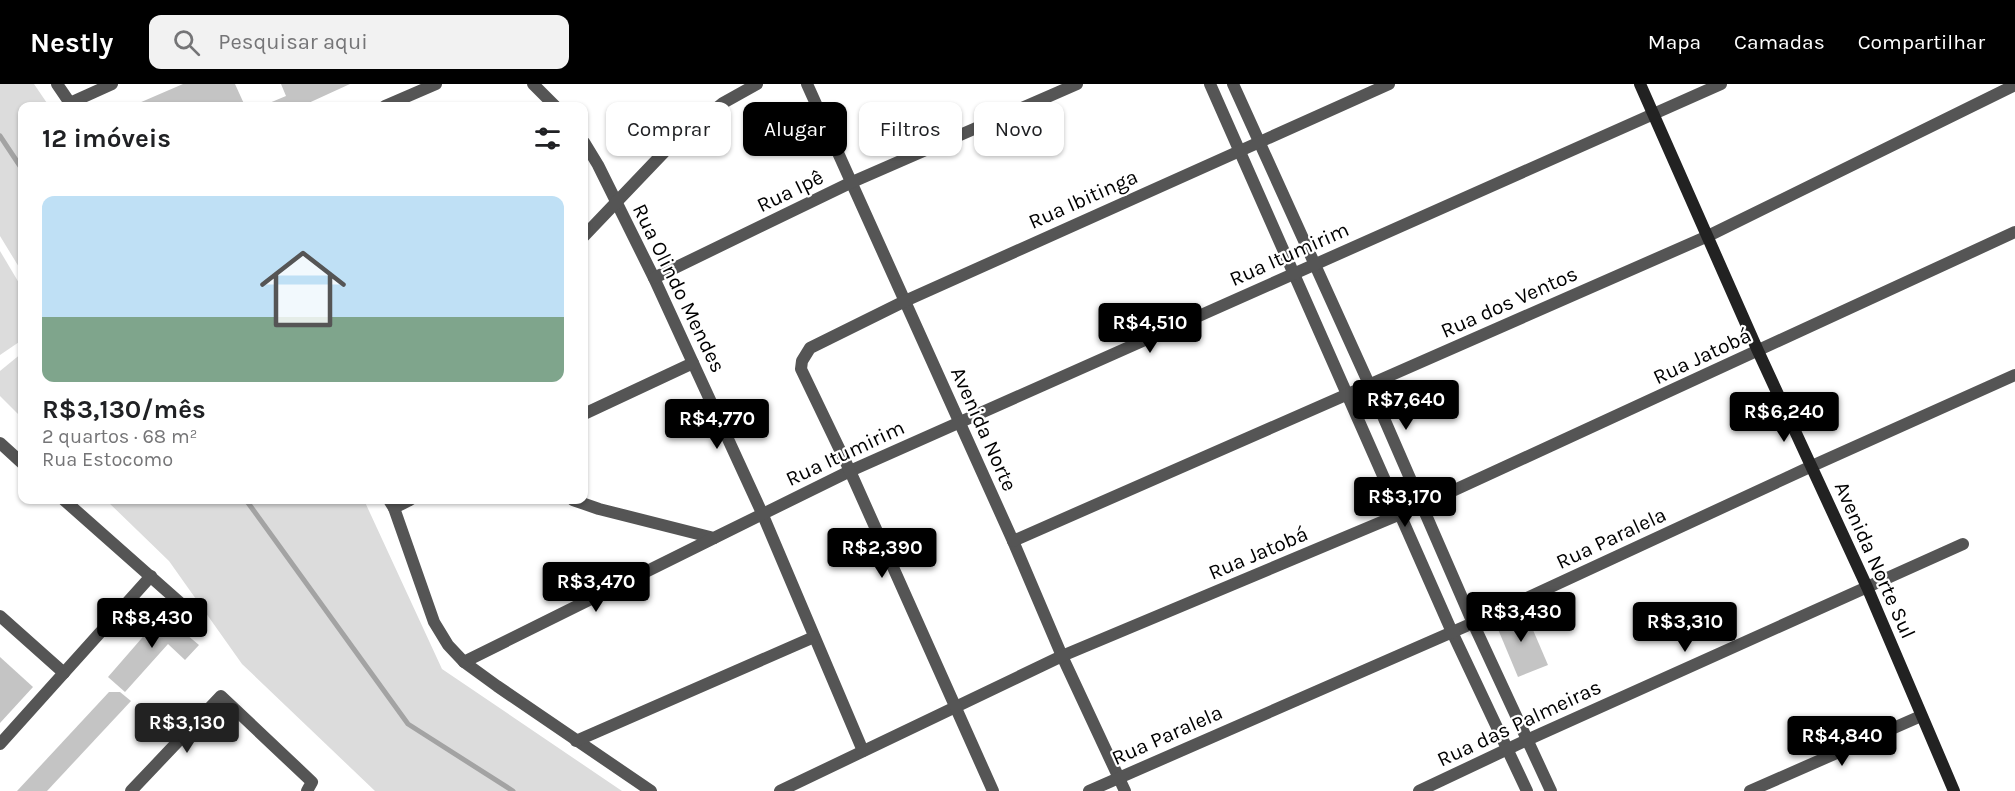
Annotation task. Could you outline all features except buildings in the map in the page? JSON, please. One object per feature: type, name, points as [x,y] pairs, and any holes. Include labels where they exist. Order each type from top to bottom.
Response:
[{"type":"street","points":[[57,84],[69,102]]},
{"type":"street","points":[[77,102],[112,84]]},
{"type":"street","points":[[395,102],[436,84]]},
{"type":"street","points":[[533,84],[551,102]]},
{"type":"street","points":[[588,232],[669,147],[723,103],[757,84]]},
{"type":"street","name":"Avenida Norte","points":[[807,84],[1062,656],[1125,791]]},
{"type":"street","name":"Rua Ipê","points":[[654,278],[850,183],[1077,84]]},
{"type":"street","points":[[1210,84],[1452,632],[1527,791]]},
{"type":"street","points":[[1233,84],[1316,264],[1473,623],[1551,791]]},
{"type":"street","name":"Rua Ibitinga","points":[[850,471],[801,369],[802,361],[810,348],[904,300],[1389,84]]},
{"type":"street","name":"Avenida Norte Sul","points":[[1640,84],[1758,351],[1867,586],[1954,791]]},
{"type":"street","name":"Rua Itumirim","points":[[464,662],[850,471],[1721,84]]},
{"type":"street","name":"Rua dos Ventos","points":[[1013,542],[1708,236],[2015,86]]},
{"type":"street","name":"Rua Olindo Mendes","points":[[588,149],[654,278],[762,513],[863,751]]},
{"type":"street","name":"Rua Jatobá","points":[[780,791],[1062,656],[1422,505],[2015,232]]},
{"type":"street","points":[[588,412],[693,363]]},
{"type":"street","name":"Rua Paralela","points":[[1089,791],[1473,623],[2015,375]]},
{"type":"street","points":[[0,443],[18,459]]},
{"type":"street","points":[[850,471],[993,791]]},
{"type":"street","points":[[69,504],[195,616]]},
{"type":"street","points":[[392,504],[434,622],[448,645],[464,662],[651,791]]},
{"type":"street","points":[[585,504],[714,538]]},
{"type":"street","name":"Rua das Palmeiras","points":[[1419,791],[1963,544]]},
{"type":"street","points":[[0,744],[151,576]]},
{"type":"street","points":[[0,616],[64,673]]},
{"type":"street","points":[[576,741],[814,637]]},
{"type":"street","points":[[131,791],[221,696],[310,786]]},
{"type":"street","points":[[1750,791],[1921,716]]},
{"type":"shaded area","points":[[0,84],[34,84],[46,102],[18,102],[18,265],[0,236]]},
{"type":"shaded area","points":[[0,251],[18,281],[18,343],[0,355]]},
{"type":"shaded area","points":[[18,356],[18,414],[0,396],[0,371]]},
{"type":"shaded area","points":[[110,504],[366,504],[442,669],[622,791],[375,791],[242,664],[169,561]]},
{"type":"waterway","points":[[0,136],[18,163]]},
{"type":"waterway","points":[[249,504],[408,724],[513,791]]}]
